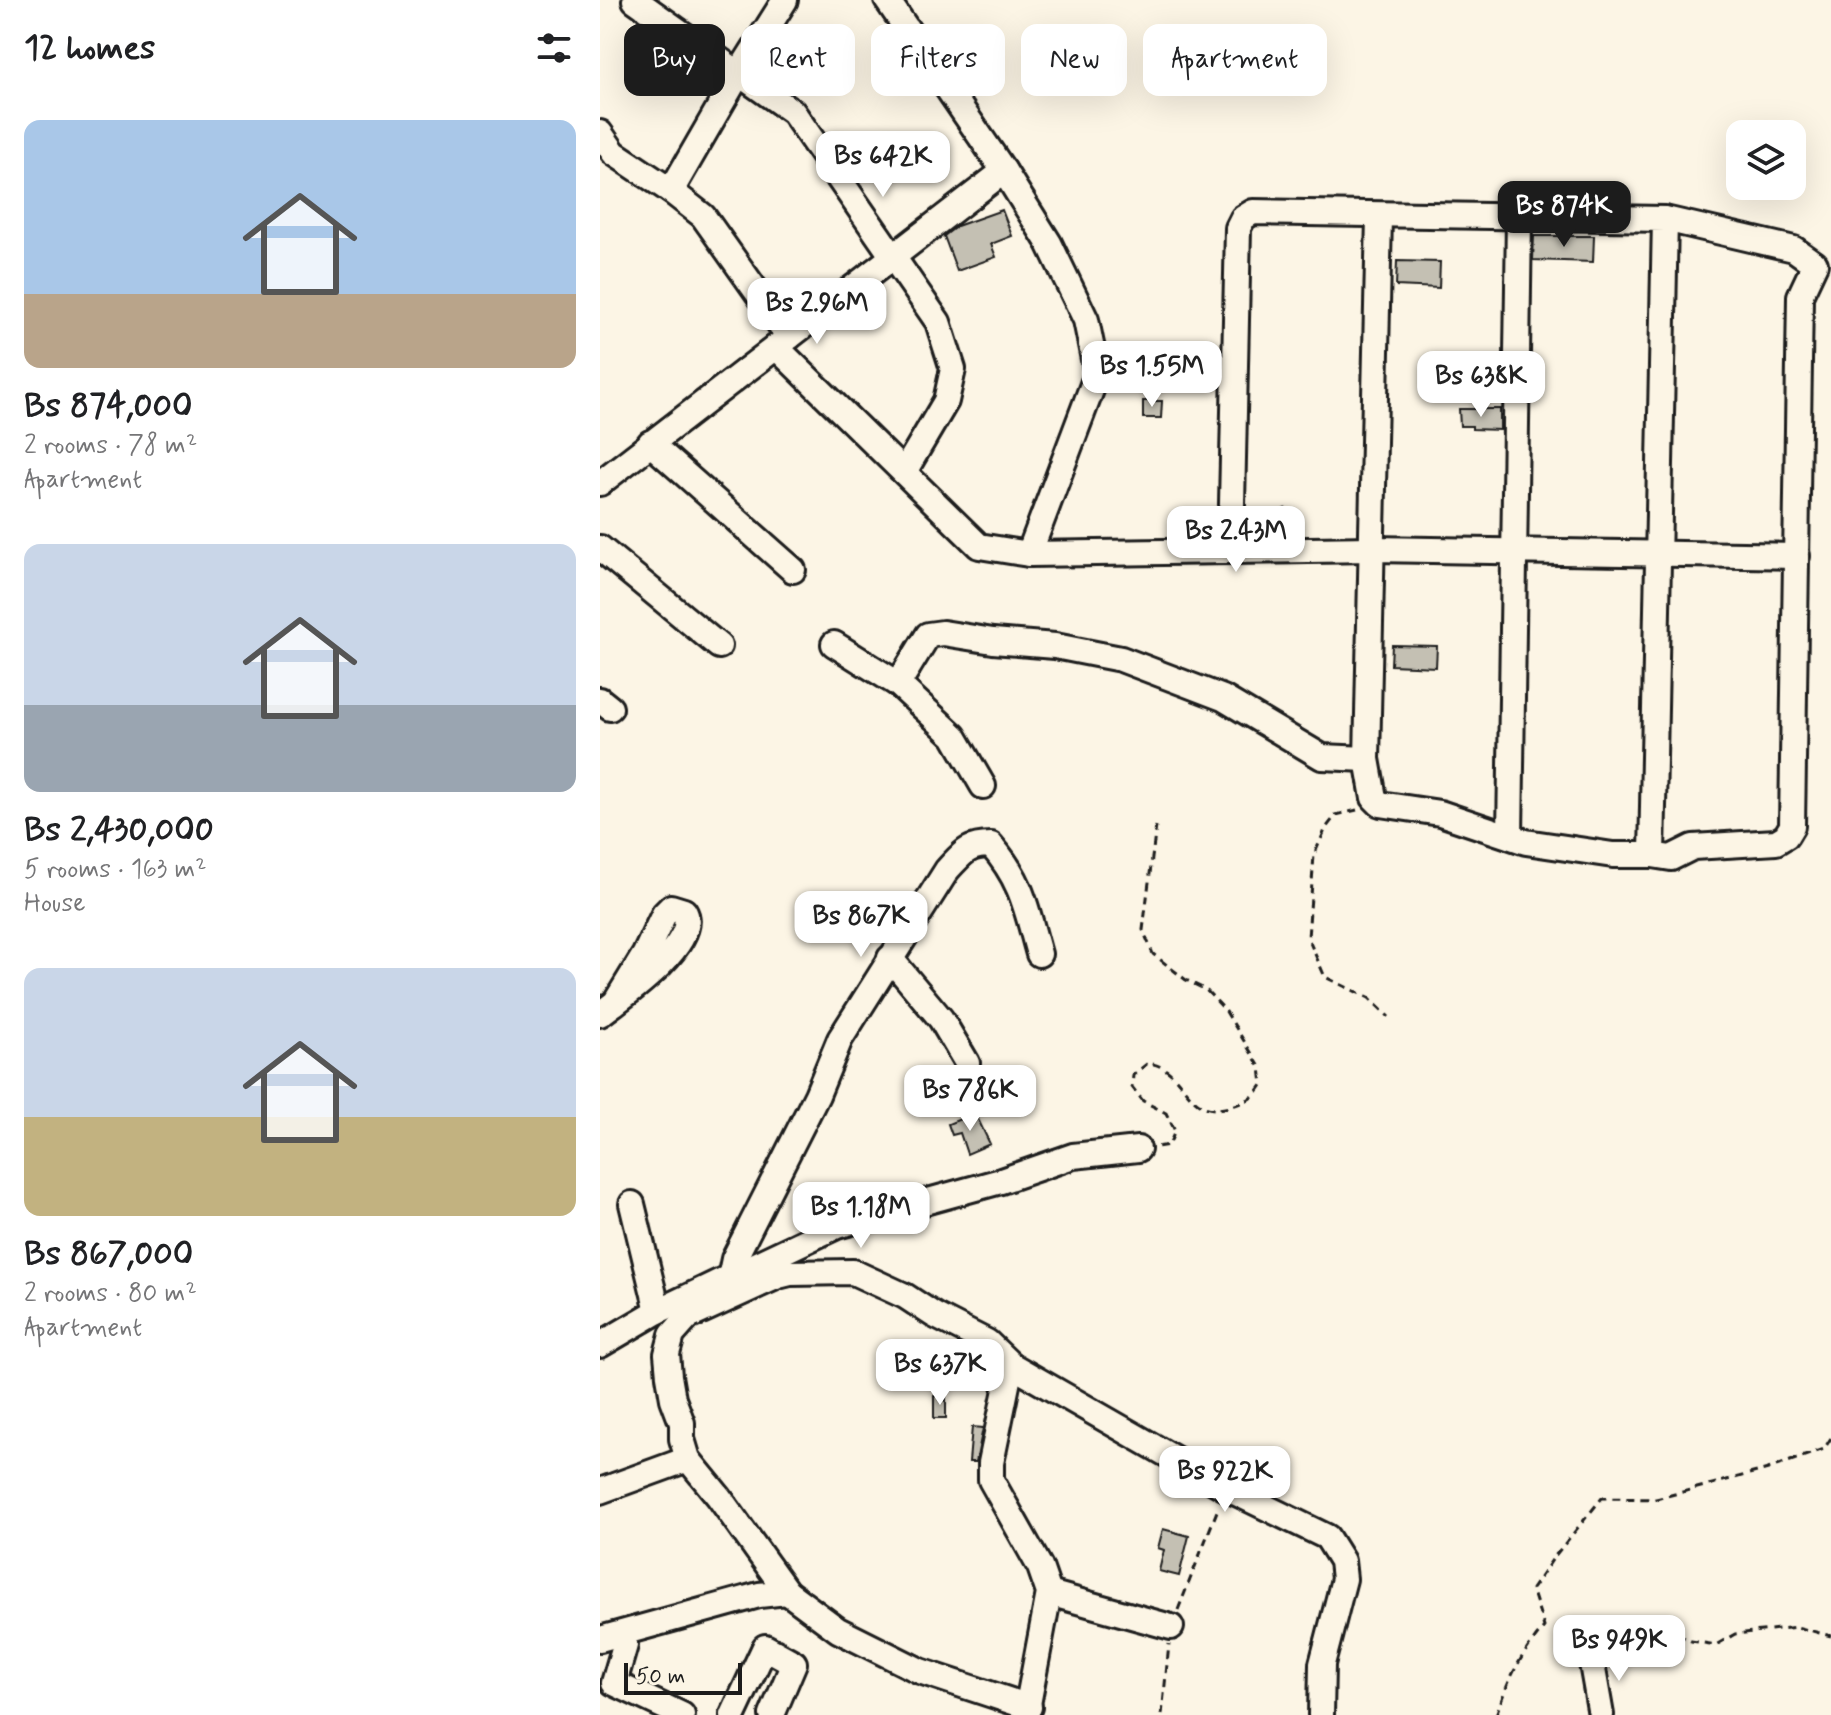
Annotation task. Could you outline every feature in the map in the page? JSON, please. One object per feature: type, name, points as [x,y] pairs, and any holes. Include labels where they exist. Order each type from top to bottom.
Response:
[{"type":"street","points":[[635,0],[793,112],[938,322],[953,369],[946,401],[904,472]]},
{"type":"street","points":[[671,191],[785,0]]},
{"type":"street","points":[[887,0],[1004,171],[1049,243],[1086,320],[1097,374],[1029,554]]},
{"type":"street","points":[[600,133],[614,153],[703,216],[783,342],[904,472],[979,546],[1029,554],[1373,549],[1797,556]]},
{"type":"street","points":[[600,483],[1004,171]]},
{"type":"street","points":[[1231,550],[1238,228],[1243,218],[1253,212],[1665,219],[1794,249],[1823,270],[1800,296],[1792,826],[1786,836],[1776,842],[1693,847],[1671,858],[1613,855],[1526,842],[1440,813],[1380,804],[1374,798],[1367,759],[1379,216]]},
{"type":"street","points":[[1510,836],[1519,218]]},
{"type":"street","points":[[1652,855],[1665,219]]},
{"type":"street","points":[[650,443],[793,570]]},
{"type":"street","points":[[600,548],[719,646]]},
{"type":"street","points":[[898,684],[928,635],[943,633],[1055,646],[1121,659],[1223,698],[1322,757],[1367,759]]},
{"type":"street","points":[[834,644],[898,684],[954,736],[983,786]]},
{"type":"street","points":[[730,1278],[734,1259],[817,1095],[840,1039],[947,870],[974,845],[991,845],[1010,867],[1021,889],[1039,954]]},
{"type":"street","points":[[890,958],[941,1019],[967,1063]]},
{"type":"street","points":[[600,1345],[658,1311],[837,1226],[1001,1181],[1073,1156],[1138,1149]]},
{"type":"street","points":[[632,1204],[658,1311]]},
{"type":"street","points":[[1011,1365],[991,1463],[991,1480],[1040,1567],[1049,1593],[1027,1711],[920,1671],[838,1630],[787,1592],[688,1459],[682,1439],[682,1423],[673,1399],[667,1354],[672,1335],[688,1317],[790,1273],[853,1272],[905,1296],[987,1342],[1011,1365],[1224,1487],[1327,1537],[1342,1561],[1344,1579],[1322,1664],[1321,1715]]},
{"type":"street","points":[[600,1491],[688,1459]]},
{"type":"street","points":[[610,1637],[759,1595],[787,1592]]},
{"type":"street","points":[[1049,1593],[1171,1627]]},
{"type":"street","points":[[610,1637],[625,1645],[614,1683],[682,1715]]},
{"type":"street","points":[[733,1715],[765,1647],[794,1663],[772,1715]]},
{"type":"street","points":[[1591,1658],[1601,1715]]},
{"type":"path","points":[[1380,804],[1336,815],[1326,828],[1314,855],[1308,938],[1325,977],[1369,998],[1389,1017]]},
{"type":"path","points":[[1138,1149],[1169,1145],[1175,1131],[1166,1113],[1143,1101],[1132,1087],[1133,1075],[1148,1063],[1161,1064],[1199,1107],[1216,1111],[1253,1099],[1262,1085],[1260,1067],[1225,1010],[1206,990],[1186,980],[1153,954],[1143,930],[1156,826]]},
{"type":"path","points":[[1496,1715],[1522,1653],[1544,1627],[1532,1589],[1602,1498],[1656,1499],[1768,1469],[1824,1449],[1831,1438]]},
{"type":"path","points":[[1162,1715],[1171,1627],[1218,1510],[1224,1487]]},
{"type":"path","points":[[1591,1658],[1599,1640],[1624,1629],[1656,1624],[1691,1641],[1716,1645],[1735,1634],[1797,1627],[1831,1636]]},
{"type":"building","points":[[1002,210],[1012,236],[991,244],[996,257],[957,271],[944,236],[957,226]]},
{"type":"building","points":[[1534,236],[1594,236],[1593,262],[1533,260]]},
{"type":"building","points":[[1397,261],[1440,262],[1439,288],[1396,286]]},
{"type":"building","points":[[1143,401],[1162,401],[1161,418],[1143,418]]},
{"type":"building","points":[[1459,409],[1500,409],[1500,430],[1460,426]]},
{"type":"building","points":[[1392,645],[1437,646],[1436,667],[1391,665]]},
{"type":"building","points":[[975,1113],[990,1144],[967,1154],[960,1133],[952,1135],[948,1124]]},
{"type":"building","points":[[934,1396],[946,1396],[946,1418],[934,1418]]},
{"type":"building","points":[[972,1427],[983,1428],[976,1462],[969,1462]]},
{"type":"building","points":[[1163,1529],[1189,1536],[1179,1576],[1159,1571],[1164,1550],[1158,1548]]},
{"type":"waterway","points":[[1277,515],[1285,510]]}]
